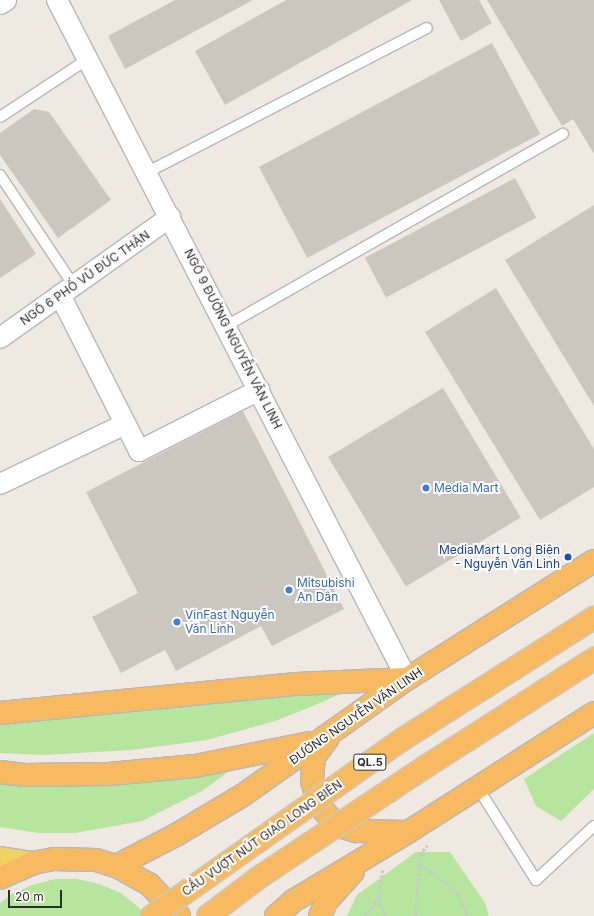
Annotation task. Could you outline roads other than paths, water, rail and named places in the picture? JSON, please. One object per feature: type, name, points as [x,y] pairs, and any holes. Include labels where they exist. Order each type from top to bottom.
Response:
[{"type":"highway","name":"ĐƯỜNG NGUYỄN VĂN LINH","points":[[116,866],[176,835],[243,795],[315,742],[407,679],[594,561]]},
{"type":"highway","name":"CẦU VƯỢT NÚT GIAO LONG BIÊN","points":[[152,916],[402,739],[594,618]]},
{"type":"highway","name":"QL.5","points":[[208,916],[258,878],[412,775],[594,659]]},
{"type":"highway","points":[[0,713],[297,684],[407,679]]},
{"type":"highway","points":[[320,916],[326,902],[408,832],[594,713]]},
{"type":"highway","points":[[334,729],[314,757],[312,781],[318,805],[336,825],[356,831],[408,832]]},
{"type":"highway","points":[[0,772],[24,775],[108,774],[195,766],[315,742]]},
{"type":"highway","points":[[0,878],[33,863],[75,858],[116,866],[149,884],[179,916]]},
{"type":"highway","points":[[276,916],[293,901],[375,861]]},
{"type":"main road","points":[[0,858],[33,863]]},
{"type":"street","points":[[0,3],[5,0]]},
{"type":"street","name":"NGÕ 9 ĐƯỜNG NGUYỄN VĂN LINH","points":[[57,0],[407,679]]},
{"type":"street","name":"NGÕ 6 PHỐ VŨ ĐỨC THẬN","points":[[0,338],[170,217]]},
{"type":"street","points":[[67,291],[125,424],[139,451],[259,390]]},
{"type":"street","points":[[0,484],[125,424]]},
{"type":"lane","points":[[146,173],[428,28]]},
{"type":"lane","points":[[0,117],[88,59]]},
{"type":"lane","points":[[226,326],[563,134]]},
{"type":"lane","points":[[0,175],[67,291]]},
{"type":"lane","points":[[478,788],[536,880],[594,826]]},
{"type":"place","name":"Media Mart","points":[[426,488]]},
{"type":"place","name":"MediaMart Long Biên - Nguyễn Văn Linh","points":[[568,557]]},
{"type":"place","name":"Mitsubishi An Dân","points":[[289,590]]},
{"type":"place","name":"VinFast Nguyễn Văn Linh","points":[[177,622]]}]
